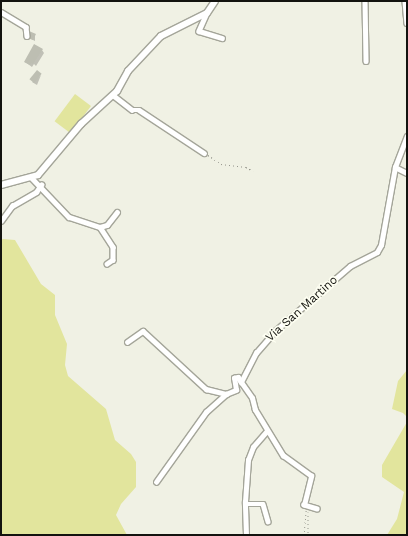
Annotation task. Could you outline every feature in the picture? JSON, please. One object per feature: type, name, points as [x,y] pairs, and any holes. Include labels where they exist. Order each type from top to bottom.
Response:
[{"type":"street","points":[[216,1],[207,13],[199,31],[222,38]]},
{"type":"street","points":[[365,1],[366,61]]},
{"type":"street","points":[[405,1],[407,23]]},
{"type":"street","points":[[1,12],[26,27],[27,36]]},
{"type":"street","points":[[1,185],[20,178],[38,175],[81,124],[113,95],[128,71],[161,36],[207,13]]},
{"type":"street","points":[[113,95],[132,110],[139,110],[204,153]]},
{"type":"street","name":"Via San Martino","points":[[241,382],[256,353],[275,331],[350,266],[377,252],[381,245],[395,167],[407,136]]},
{"type":"street","points":[[395,167],[407,173]]},
{"type":"street","points":[[38,175],[41,185]]},
{"type":"street","points":[[31,177],[41,185],[70,217],[100,227],[107,225],[116,212]]},
{"type":"street","points":[[1,221],[12,206],[36,192],[41,185]]},
{"type":"street","points":[[100,227],[113,247],[113,260],[107,264]]},
{"type":"street","points":[[127,342],[143,331],[206,389],[226,394]]},
{"type":"street","points":[[156,482],[206,412],[226,394],[236,390],[234,378],[238,377],[252,398],[267,431],[283,456],[311,476],[304,505],[317,509]]},
{"type":"street","points":[[246,535],[245,504],[248,460],[253,446],[267,431]]},
{"type":"street","points":[[245,504],[263,504],[268,521]]},
{"type":"path","points":[[204,153],[221,164],[246,167],[253,171]]},
{"type":"path","points":[[308,535],[309,507]]},
{"type":"path","points":[[303,509],[306,509],[304,535]]},
{"type":"green space","points":[[75,94],[91,106],[71,133],[55,121]]},
{"type":"green space","points":[[1,240],[15,240],[41,284],[55,295],[55,315],[67,344],[65,365],[68,376],[106,409],[115,440],[131,454],[136,462],[136,487],[121,504],[116,515],[127,535],[1,535]]},
{"type":"green space","points":[[407,370],[407,417],[403,413],[392,409],[398,381]]},
{"type":"green space","points":[[407,422],[407,535],[387,535],[397,519],[404,492],[382,477],[382,465]]},
{"type":"building","points":[[29,31],[36,34],[33,40],[28,38]]},
{"type":"building","points":[[34,44],[43,49],[33,64],[31,63],[30,65],[24,62]]},
{"type":"building","points":[[37,70],[42,74],[34,83],[29,79]]}]
